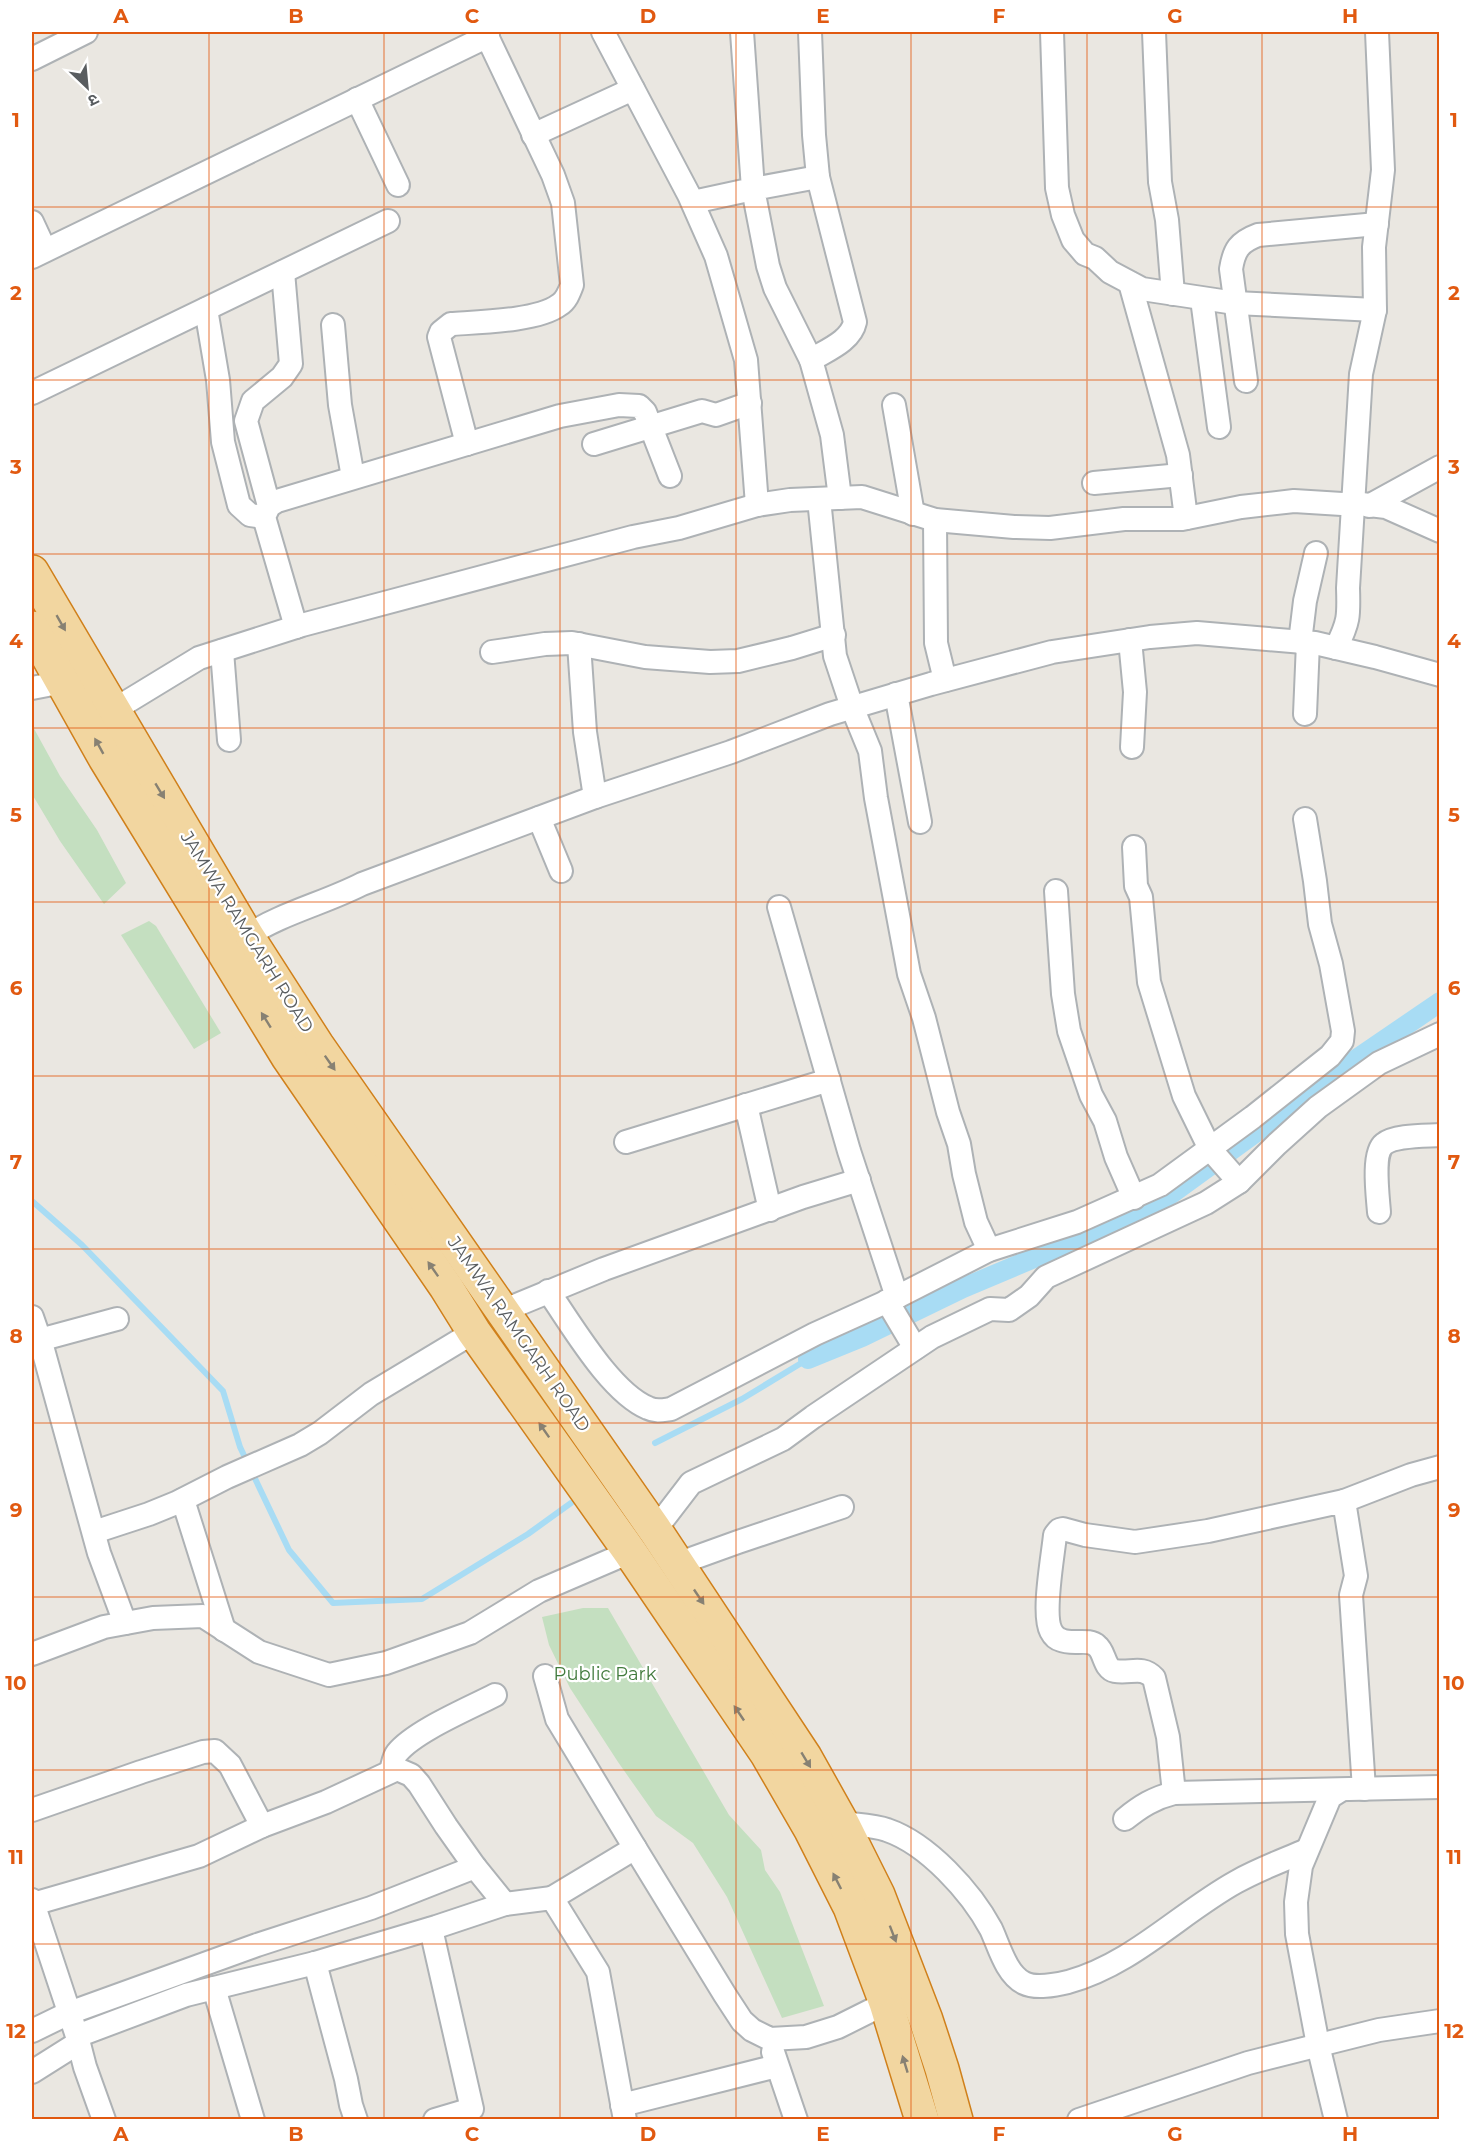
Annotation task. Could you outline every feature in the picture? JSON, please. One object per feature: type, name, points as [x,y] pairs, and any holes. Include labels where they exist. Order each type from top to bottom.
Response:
[{"type":"highway","name":"JAMWA RAMGARH ROAD","points":[[32,572],[112,711],[247,936],[317,1045],[655,1530],[805,1757],[842,1823],[878,1895],[892,1988],[921,2120]]},
{"type":"highway","name":"JAMWA RAMGARH ROAD","points":[[32,628],[47,685],[105,758],[288,1057],[446,1287],[474,1332],[630,1552],[767,1754],[812,1830],[892,1988],[942,2069],[956,2120]]},
{"type":"street","points":[[32,59],[86,32]]},
{"type":"street","points":[[742,32],[753,189],[768,266],[775,288],[811,360],[832,435],[830,499],[835,656],[870,751],[876,798],[909,974],[924,1018],[945,1101],[959,1144],[976,1222],[989,1250]]},
{"type":"street","points":[[810,32],[813,135],[818,177],[855,322],[853,331],[848,337],[811,360]]},
{"type":"street","points":[[1052,32],[1057,188],[1063,215],[1073,240],[1085,254],[1095,258],[1110,272],[1142,289],[1235,303],[1375,310]]},
{"type":"street","points":[[1155,32],[1160,182],[1167,220],[1173,294]]},
{"type":"street","points":[[1336,648],[1347,627],[1361,504],[1361,374],[1375,310],[1374,247],[1383,170],[1377,32]]},
{"type":"street","points":[[607,33],[633,89],[693,202],[716,256],[746,360],[757,505]]},
{"type":"street","points":[[32,222],[38,253],[487,34],[553,175],[563,202],[572,285],[560,305],[549,311],[530,316],[451,324],[441,332],[439,337],[466,444]]},
{"type":"street","points":[[533,135],[633,89]]},
{"type":"street","points":[[357,99],[398,185]]},
{"type":"street","points":[[693,202],[818,177]]},
{"type":"street","points":[[32,393],[388,221]]},
{"type":"street","points":[[1246,381],[1231,269],[1233,254],[1237,246],[1248,238],[1277,232],[1377,224]]},
{"type":"street","points":[[283,272],[291,364],[282,377],[253,401],[246,421],[296,627]]},
{"type":"street","points":[[1130,283],[1178,455],[1186,518]]},
{"type":"street","points":[[1202,299],[1219,427]]},
{"type":"street","points":[[206,309],[218,380],[223,442],[239,505],[250,515],[267,512],[277,501],[353,477],[560,416],[619,405],[639,406],[645,412],[670,476]]},
{"type":"street","points":[[333,325],[340,405],[353,477]]},
{"type":"street","points":[[594,444],[702,411],[716,415],[750,404]]},
{"type":"street","points":[[894,405],[913,514]]},
{"type":"street","points":[[1361,504],[1440,467]]},
{"type":"street","points":[[1094,483],[1181,475]]},
{"type":"street","points":[[112,711],[199,658],[296,627],[633,537],[678,528],[757,505],[790,500],[862,497],[935,520],[1050,528],[1124,519],[1186,518],[1241,507],[1294,501],[1361,504],[1386,507],[1440,531]]},
{"type":"street","points":[[935,520],[936,644],[945,680]]},
{"type":"street","points":[[1305,714],[1305,601],[1316,553]]},
{"type":"street","points":[[247,936],[265,924],[336,897],[362,884],[539,818],[731,752],[852,707],[1052,652],[1197,633],[1304,642],[1375,657],[1440,675]]},
{"type":"street","points":[[492,652],[545,644],[579,644],[645,657],[710,662],[738,661],[766,655],[834,634]]},
{"type":"street","points":[[1130,640],[1135,692],[1132,747]]},
{"type":"street","points":[[579,644],[585,732],[595,798]]},
{"type":"street","points":[[222,651],[229,740]]},
{"type":"street","points":[[896,694],[920,822]]},
{"type":"street","points":[[539,818],[561,871]]},
{"type":"street","points":[[548,1291],[609,1376],[633,1400],[649,1409],[659,1411],[671,1409],[815,1334],[891,1302],[989,1250],[1077,1222],[1160,1185],[1212,1152],[1330,1056],[1342,1041],[1344,1031],[1331,964],[1320,924],[1305,819]]},
{"type":"street","points":[[1134,847],[1136,886],[1141,897],[1149,982],[1184,1096],[1212,1152],[1235,1179]]},
{"type":"street","points":[[1056,891],[1063,994],[1069,1031],[1091,1095],[1105,1121],[1116,1157],[1134,1198]]},
{"type":"street","points":[[779,907],[859,1180],[891,1302],[910,1340]]},
{"type":"street","points":[[655,1530],[691,1483],[783,1439],[910,1340],[990,1309],[1009,1310],[1029,1296],[1046,1277],[1206,1203],[1318,1107],[1379,1063],[1440,1034]]},
{"type":"street","points":[[626,1143],[829,1080]]},
{"type":"street","points":[[746,1105],[770,1210]]},
{"type":"street","points":[[1379,1212],[1377,1177],[1379,1149],[1385,1142],[1394,1139],[1440,1135]]},
{"type":"street","points":[[502,1311],[548,1291],[859,1180]]},
{"type":"street","points":[[32,1317],[35,1341],[124,1623]]},
{"type":"street","points":[[35,1341],[117,1319]]},
{"type":"street","points":[[94,1532],[183,1500],[264,1459],[300,1444],[320,1433],[371,1394],[474,1332]]},
{"type":"street","points":[[1174,1793],[1168,1737],[1154,1678],[1142,1670],[1115,1671],[1107,1665],[1098,1646],[1093,1643],[1064,1642],[1055,1637],[1050,1630],[1048,1604],[1055,1535],[1059,1530],[1135,1542],[1208,1531],[1344,1501],[1411,1475],[1440,1467]]},
{"type":"street","points":[[183,1500],[224,1630]]},
{"type":"street","points":[[1344,1501],[1348,1540],[1356,1576],[1352,1595],[1364,1789]]},
{"type":"street","points":[[677,1564],[842,1508]]},
{"type":"street","points":[[32,1654],[104,1627],[153,1618],[203,1616],[259,1652],[329,1675],[386,1663],[470,1633],[539,1591],[630,1552]]},
{"type":"street","points":[[545,1677],[557,1719],[742,2021],[753,2031],[770,2039],[806,2037],[838,2027],[892,1988]]},
{"type":"street","points":[[391,1771],[395,1755],[406,1744],[495,1695]]},
{"type":"street","points":[[32,1810],[203,1752],[215,1751],[230,1765],[262,1826]]},
{"type":"street","points":[[104,2120],[32,1902],[199,1856],[262,1826],[326,1802],[397,1769],[411,1775],[419,1784],[475,1867],[506,1904]]},
{"type":"street","points":[[1125,1819],[1142,1805],[1160,1796],[1174,1793],[1440,1787]]},
{"type":"street","points":[[1336,2120],[1318,2045],[1298,1934],[1296,1902],[1301,1866],[1307,1850],[1330,1797],[1341,1790]]},
{"type":"street","points":[[842,1823],[886,1829],[916,1844],[943,1868],[966,1894],[990,1927],[1012,1973],[1023,1983],[1038,1987],[1068,1982],[1105,1966],[1148,1943],[1193,1909],[1237,1881],[1307,1850]]},
{"type":"street","points":[[32,2072],[78,2039],[186,1995],[315,1962],[431,1929],[506,1904],[552,1898],[635,1848]]},
{"type":"street","points":[[32,2031],[69,2013],[257,1945],[371,1908],[475,1867]]},
{"type":"street","points":[[552,1898],[598,1972],[624,2112],[777,2066]]},
{"type":"street","points":[[431,1929],[473,2114],[435,2120]]},
{"type":"street","points":[[315,1962],[356,2120]]},
{"type":"street","points":[[214,1988],[253,2120]]},
{"type":"street","points":[[1079,2120],[1248,2063],[1379,2030],[1440,2021]]},
{"type":"street","points":[[770,2039],[796,2120]]},
{"type":"street","points":[[1323,2120],[1329,2093]]},
{"type":"green space","points":[[32,725],[60,776],[97,830],[126,883],[104,904],[60,841],[32,794]]},
{"type":"green space","points":[[149,921],[156,926],[221,1033],[194,1049],[121,935]]},
{"type":"green space","name":"Public Park","points":[[583,1608],[608,1608],[729,1815],[761,1850],[765,1870],[780,1892],[824,2006],[782,2018],[727,1897],[693,1843],[656,1816],[570,1688],[549,1645],[542,1617]]},
{"type":"waterway","points":[[808,1359],[862,1337],[963,1288],[1163,1200],[1355,1060],[1440,1002]]},
{"type":"waterway","points":[[32,1201],[82,1245],[223,1391],[240,1447],[289,1550],[333,1603],[422,1599],[528,1534],[571,1503]]},
{"type":"waterway","points":[[655,1443],[742,1399],[808,1359]]}]
